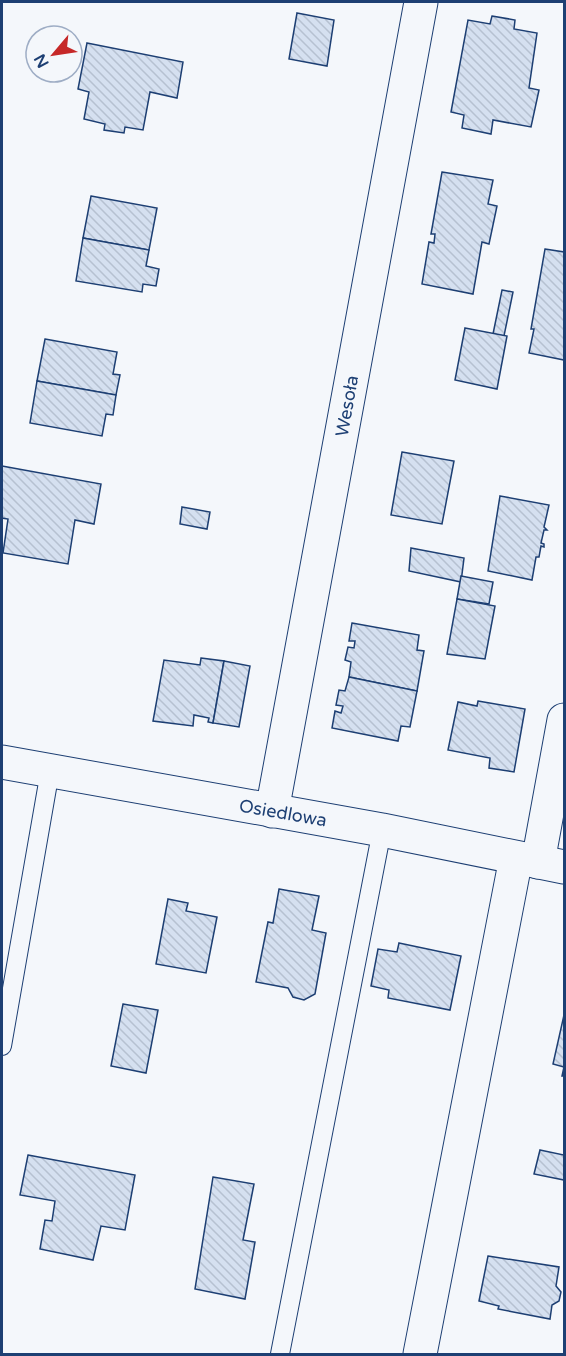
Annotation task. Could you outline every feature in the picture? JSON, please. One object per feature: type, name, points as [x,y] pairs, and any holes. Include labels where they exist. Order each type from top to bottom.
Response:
[{"type":"street","name":"Wesoła","points":[[272,811],[422,2]]},
{"type":"street","points":[[420,1354],[539,862],[564,720]]},
{"type":"street","name":"Osiedlowa","points":[[2,762],[382,830],[539,862]]},
{"type":"lane","points":[[2,1046],[50,771]]},
{"type":"lane","points":[[280,1354],[382,830]]},
{"type":"building","points":[[297,13],[334,20],[327,66],[289,59]]},
{"type":"building","points":[[492,16],[515,20],[514,29],[537,33],[529,88],[539,90],[531,127],[493,120],[491,134],[462,128],[464,115],[451,112],[468,20],[490,24]]},
{"type":"building","points":[[87,43],[183,62],[177,98],[150,92],[143,130],[125,127],[124,133],[104,130],[105,124],[84,119],[89,92],[78,89],[79,84],[84,84],[84,58]]},
{"type":"building","points":[[442,172],[493,180],[488,204],[497,206],[489,244],[482,242],[473,294],[422,284],[429,242],[434,243],[435,234],[431,234]]},
{"type":"building","points":[[91,196],[157,208],[149,250],[83,238]]},
{"type":"building","points":[[83,238],[149,250],[146,266],[159,269],[156,286],[143,284],[142,292],[76,281]]},
{"type":"building","points":[[545,249],[564,252],[564,360],[529,353]]},
{"type":"building","points":[[502,290],[513,292],[504,336],[493,334]]},
{"type":"building","points":[[465,328],[507,336],[497,389],[455,380]]},
{"type":"building","points":[[45,339],[117,352],[113,374],[120,375],[116,395],[37,381]]},
{"type":"building","points":[[37,381],[116,395],[113,415],[106,414],[102,436],[30,423]]},
{"type":"building","points":[[402,452],[454,461],[442,524],[391,515]]},
{"type":"building","points":[[2,466],[101,484],[94,524],[75,520],[68,564],[3,553],[8,519],[2,518]]},
{"type":"building","points":[[500,496],[549,505],[544,527],[547,530],[544,530],[541,543],[544,547],[541,546],[539,557],[536,557],[532,580],[488,571]]},
{"type":"building","points":[[182,507],[210,512],[207,529],[180,524]]},
{"type":"building","points":[[411,548],[464,558],[461,582],[409,571]]},
{"type":"building","points":[[461,576],[493,582],[489,604],[457,599]]},
{"type":"building","points":[[457,599],[495,606],[485,659],[447,654]]},
{"type":"building","points":[[352,623],[419,635],[417,650],[424,651],[417,691],[349,677],[351,662],[345,660],[348,647],[354,648],[355,641],[349,641]]},
{"type":"building","points":[[201,658],[224,661],[213,723],[208,722],[209,718],[194,715],[193,726],[153,721],[164,660],[200,665]]},
{"type":"building","points":[[224,661],[250,666],[239,727],[213,723]]},
{"type":"building","points":[[349,677],[417,691],[410,727],[401,726],[398,741],[332,728],[335,711],[341,713],[343,706],[336,705],[339,690],[345,691]]},
{"type":"building","points":[[478,701],[525,709],[514,772],[489,768],[490,758],[448,750],[458,702],[477,706]]},
{"type":"building","points":[[279,889],[319,896],[312,930],[326,933],[315,994],[304,1000],[293,997],[288,988],[256,982],[268,922],[273,923]]},
{"type":"building","points":[[168,899],[188,903],[186,911],[217,917],[206,973],[156,964]]},
{"type":"building","points":[[399,943],[461,956],[450,1010],[388,998],[389,990],[371,986],[378,949],[397,952]]},
{"type":"building","points":[[123,1004],[158,1010],[146,1073],[111,1066]]},
{"type":"building","points":[[564,1015],[564,1067],[553,1064]]},
{"type":"building","points":[[540,1150],[564,1155],[564,1180],[534,1174]]},
{"type":"building","points":[[28,1155],[135,1175],[125,1230],[101,1226],[93,1260],[40,1249],[45,1220],[52,1221],[55,1201],[20,1195]]},
{"type":"building","points":[[213,1177],[254,1184],[243,1240],[255,1242],[245,1299],[195,1289]]},
{"type":"building","points":[[488,1256],[559,1267],[556,1286],[561,1292],[559,1301],[552,1305],[550,1319],[498,1309],[499,1306],[479,1301]]}]
